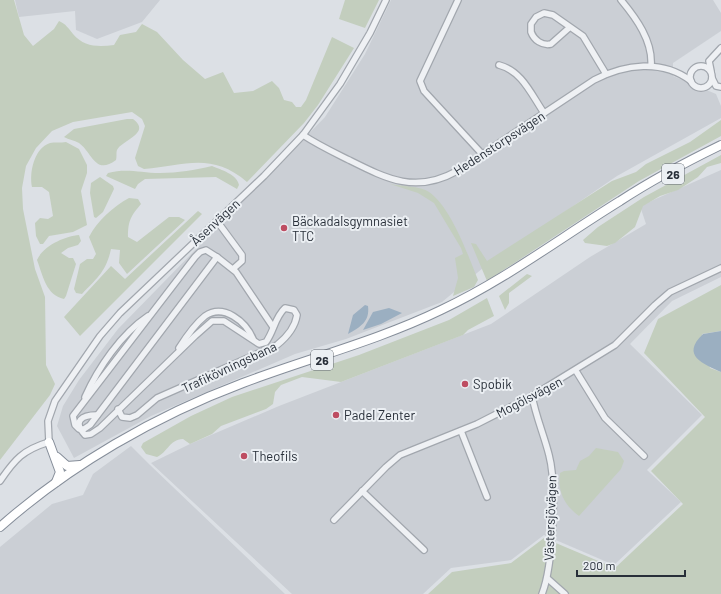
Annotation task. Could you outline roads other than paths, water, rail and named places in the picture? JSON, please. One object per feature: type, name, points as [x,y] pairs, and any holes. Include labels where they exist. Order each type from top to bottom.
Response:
[{"type":"highway","name":"26","points":[[0,528],[56,483],[85,463],[138,432],[205,398],[266,375],[382,336],[455,303],[516,270],[643,186],[721,145]]},
{"type":"highway","name":"26","points":[[0,531],[39,499],[87,466],[165,421],[242,386],[360,347],[405,330],[463,304],[518,272],[645,189],[721,149]]},
{"type":"highway","points":[[49,442],[60,472],[56,483]]},
{"type":"highway","points":[[54,454],[67,466],[74,467],[85,463]]},
{"type":"street","name":"Åsenvägen","points":[[49,442],[48,422],[55,401],[100,336],[120,314],[283,157],[303,135],[344,78],[370,33],[386,0]]},
{"type":"street","points":[[458,0],[420,81],[424,91],[483,155]]},
{"type":"street","points":[[620,0],[640,27],[649,43],[651,66]]},
{"type":"street","points":[[569,28],[554,42],[547,45],[538,41],[531,32],[531,24],[534,20],[544,13],[553,15],[569,28],[583,36],[606,74]]},
{"type":"street","points":[[681,73],[703,66],[721,48]]},
{"type":"street","points":[[705,87],[710,84],[712,78],[709,61]]},
{"type":"street","points":[[499,65],[514,71],[521,78],[544,113]]},
{"type":"street","name":"Hedenstorpsvägen","points":[[303,135],[386,178],[404,182],[419,182],[441,179],[483,155],[544,113],[606,74],[618,69],[651,66],[681,73],[691,81]]},
{"type":"street","points":[[703,66],[711,71]]},
{"type":"street","points":[[693,70],[691,81],[696,87],[719,86]]},
{"type":"street","points":[[712,78],[719,86]]},
{"type":"street","points":[[217,221],[242,255],[242,261],[232,269]]},
{"type":"street","name":"Trafikövningsbana","points":[[118,409],[122,416],[130,418],[137,415],[157,398],[277,345],[285,339],[296,323],[297,315],[294,310],[285,308],[280,312],[273,327],[272,335],[266,342],[259,344],[224,321],[212,321],[91,434],[85,435],[75,425],[73,416],[200,252],[206,250],[232,269],[273,327]]},
{"type":"street","points":[[97,415],[81,418],[79,429],[84,429],[90,425],[217,258]]},
{"type":"street","name":"Mogölsvägen","points":[[334,520],[386,467],[400,455],[461,431],[532,396],[576,371],[615,346],[662,298],[721,268]]},
{"type":"street","name":"Trafikövningsbana","points":[[172,357],[188,335],[206,316],[217,312],[235,317],[249,329],[253,339]]},
{"type":"street","points":[[576,371],[605,418],[644,456]]},
{"type":"street","name":"Västersjövägen","points":[[532,396],[552,469],[553,517],[547,578],[542,594]]},
{"type":"street","points":[[461,431],[487,497]]},
{"type":"street","points":[[0,481],[15,459],[34,447],[49,442]]},
{"type":"street","points":[[362,491],[424,550]]},
{"type":"street","points":[[547,578],[565,594]]},
{"type":"water","points":[[365,305],[368,306],[366,320],[348,334],[353,315]]},
{"type":"water","points":[[389,308],[402,313],[381,324],[363,330],[373,312]]},
{"type":"water","points":[[721,331],[721,372],[708,366],[697,358],[694,354],[694,348],[696,342],[703,334]]},
{"type":"place","name":"Bäckadalsgymnasiet TTC","points":[[284,228]]},
{"type":"place","name":"Spobik","points":[[465,384]]},
{"type":"place","name":"Padel Zenter","points":[[336,415]]},
{"type":"place","name":"Theofils","points":[[244,456]]}]
